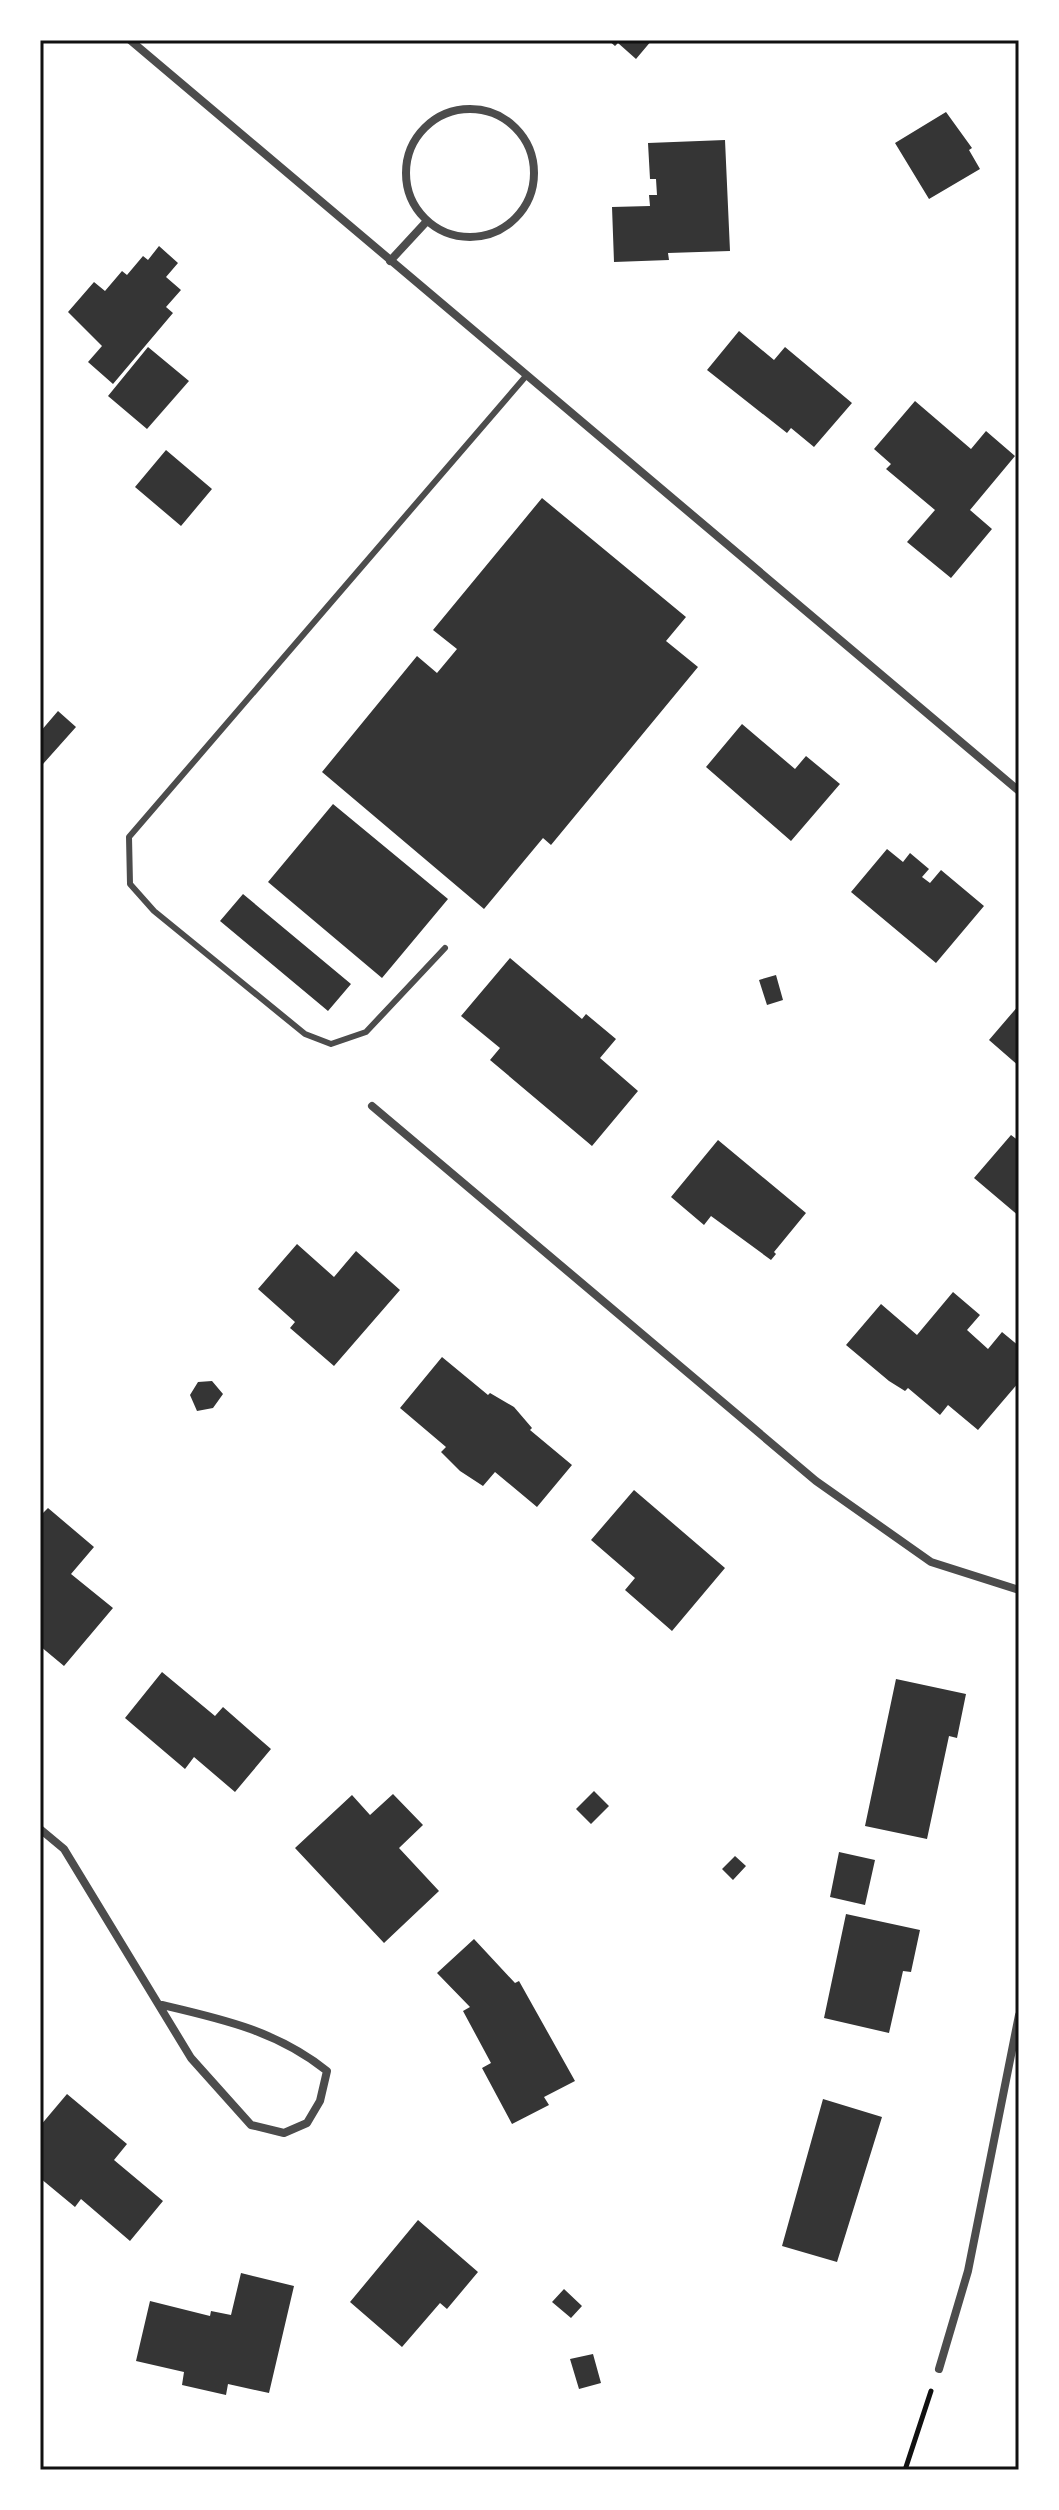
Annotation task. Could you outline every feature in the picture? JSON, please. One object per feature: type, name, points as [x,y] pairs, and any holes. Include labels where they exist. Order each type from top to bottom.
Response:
[{"type":"street","points":[[130,40],[1019,791]]},
{"type":"street","points":[[458,110],[482,110],[504,118],[522,134],[532,155],[534,179],[528,202],[513,221],[493,233],[470,238],[447,233],[427,221],[412,202],[406,179],[408,156],[419,134],[437,118],[458,110]]},
{"type":"street","points":[[390,261],[427,221]]},
{"type":"street","points":[[372,1106],[816,1481],[931,1562],[1019,1590]]},
{"type":"street","points":[[40,1829],[64,1849],[162,2005],[191,2058],[251,2125],[284,2133],[307,2123],[320,2101],[327,2071],[299,2048],[249,2026],[162,2005]]},
{"type":"street","points":[[939,2369],[968,2271],[1019,2015]]},
{"type":"lane","points":[[445,948],[366,1032],[331,1044],[305,1034],[154,911],[130,884],[129,837],[526,376]]},
{"type":"path","points":[[905,2470],[939,2369]]},
{"type":"building","points":[[608,40],[652,40],[636,59],[618,43],[615,46]]},
{"type":"building","points":[[946,112],[972,148],[969,150],[980,169],[929,199],[895,143]]},
{"type":"building","points":[[725,140],[730,251],[668,253],[669,260],[614,262],[612,207],[650,206],[649,195],[657,195],[656,179],[650,179],[648,143]]},
{"type":"building","points":[[159,246],[178,263],[166,277],[181,290],[166,307],[173,313],[113,384],[88,362],[102,346],[68,312],[94,282],[105,291],[122,271],[127,275],[143,256],[148,260]]},
{"type":"building","points":[[739,331],[774,360],[785,347],[852,403],[814,447],[791,428],[787,433],[707,370]]},
{"type":"building","points":[[148,347],[189,381],[147,429],[108,396]]},
{"type":"building","points":[[915,401],[971,449],[986,431],[1015,456],[970,510],[992,529],[951,578],[907,542],[935,510],[886,469],[891,464],[874,449]]},
{"type":"building","points":[[166,450],[212,489],[181,526],[135,487]]},
{"type":"building","points":[[542,498],[686,617],[666,641],[698,667],[551,845],[543,838],[484,909],[322,772],[417,656],[437,673],[457,649],[433,630]]},
{"type":"building","points":[[58,711],[76,727],[43,764],[40,761],[40,732]]},
{"type":"building","points":[[742,724],[795,769],[806,756],[840,784],[791,841],[706,767]]},
{"type":"building","points":[[333,804],[448,899],[382,978],[268,882]]},
{"type":"building","points":[[887,849],[903,862],[910,853],[929,869],[922,877],[930,883],[941,870],[984,906],[936,963],[851,892]]},
{"type":"building","points":[[243,894],[351,984],[328,1011],[220,921]]},
{"type":"building","points":[[510,958],[582,1019],[586,1014],[616,1039],[600,1058],[638,1091],[592,1146],[490,1060],[500,1048],[461,1016]]},
{"type":"building","points":[[776,975],[783,1000],[767,1005],[759,980]]},
{"type":"building","points":[[1019,1005],[1019,1066],[989,1040]]},
{"type":"building","points":[[1011,1135],[1019,1141],[1019,1216],[974,1178]]},
{"type":"building","points":[[718,1140],[806,1213],[771,1260],[711,1216],[704,1225],[671,1197]]},
{"type":"building","points":[[297,1244],[334,1277],[356,1251],[400,1290],[334,1366],[290,1328],[295,1322],[258,1289]]},
{"type":"building","points":[[953,1292],[980,1315],[967,1330],[988,1349],[1002,1332],[1019,1346],[1019,1382],[978,1430],[948,1405],[940,1415],[908,1388],[905,1391],[889,1381],[846,1345],[881,1304],[917,1335]]},
{"type":"building","points":[[442,1357],[488,1395],[490,1393],[514,1407],[532,1428],[530,1430],[572,1465],[537,1507],[495,1472],[483,1486],[460,1471],[441,1452],[446,1447],[400,1408]]},
{"type":"building","points":[[212,1381],[223,1394],[213,1408],[197,1411],[190,1395],[198,1382]]},
{"type":"building","points":[[634,1490],[725,1568],[672,1631],[625,1590],[635,1578],[591,1540]]},
{"type":"building","points":[[48,1508],[94,1547],[71,1574],[113,1608],[64,1666],[40,1646],[40,1516]]},
{"type":"building","points":[[162,1672],[215,1716],[223,1707],[271,1749],[235,1792],[194,1757],[185,1769],[125,1718]]},
{"type":"building","points":[[896,1679],[966,1694],[957,1738],[949,1736],[927,1839],[865,1826]]},
{"type":"building","points":[[594,1791],[609,1806],[591,1824],[576,1809]]},
{"type":"building","points":[[393,1794],[423,1825],[399,1848],[439,1891],[384,1943],[295,1848],[352,1795],[370,1815]]},
{"type":"building","points":[[839,1852],[875,1860],[865,1905],[830,1897]]},
{"type":"building","points":[[735,1856],[746,1866],[733,1880],[722,1869]]},
{"type":"building","points":[[846,1914],[920,1930],[911,1972],[903,1971],[889,2033],[824,2018]]},
{"type":"building","points":[[474,1939],[515,1983],[519,1981],[575,2081],[544,2097],[549,2105],[512,2124],[482,2068],[491,2063],[463,2011],[470,2007],[437,1973]]},
{"type":"building","points":[[67,2094],[127,2144],[114,2160],[163,2201],[130,2241],[81,2199],[75,2207],[40,2178],[40,2126]]},
{"type":"building","points":[[823,2099],[882,2117],[837,2262],[782,2246]]},
{"type":"building","points":[[418,2220],[478,2272],[447,2309],[440,2303],[402,2347],[350,2302]]},
{"type":"building","points":[[241,2273],[294,2286],[269,2393],[228,2384],[226,2395],[182,2385],[184,2372],[136,2361],[150,2301],[210,2316],[211,2311],[231,2315]]},
{"type":"building","points":[[564,2289],[582,2306],[571,2318],[552,2302]]},
{"type":"building","points":[[593,2354],[601,2383],[579,2389],[570,2359]]}]
